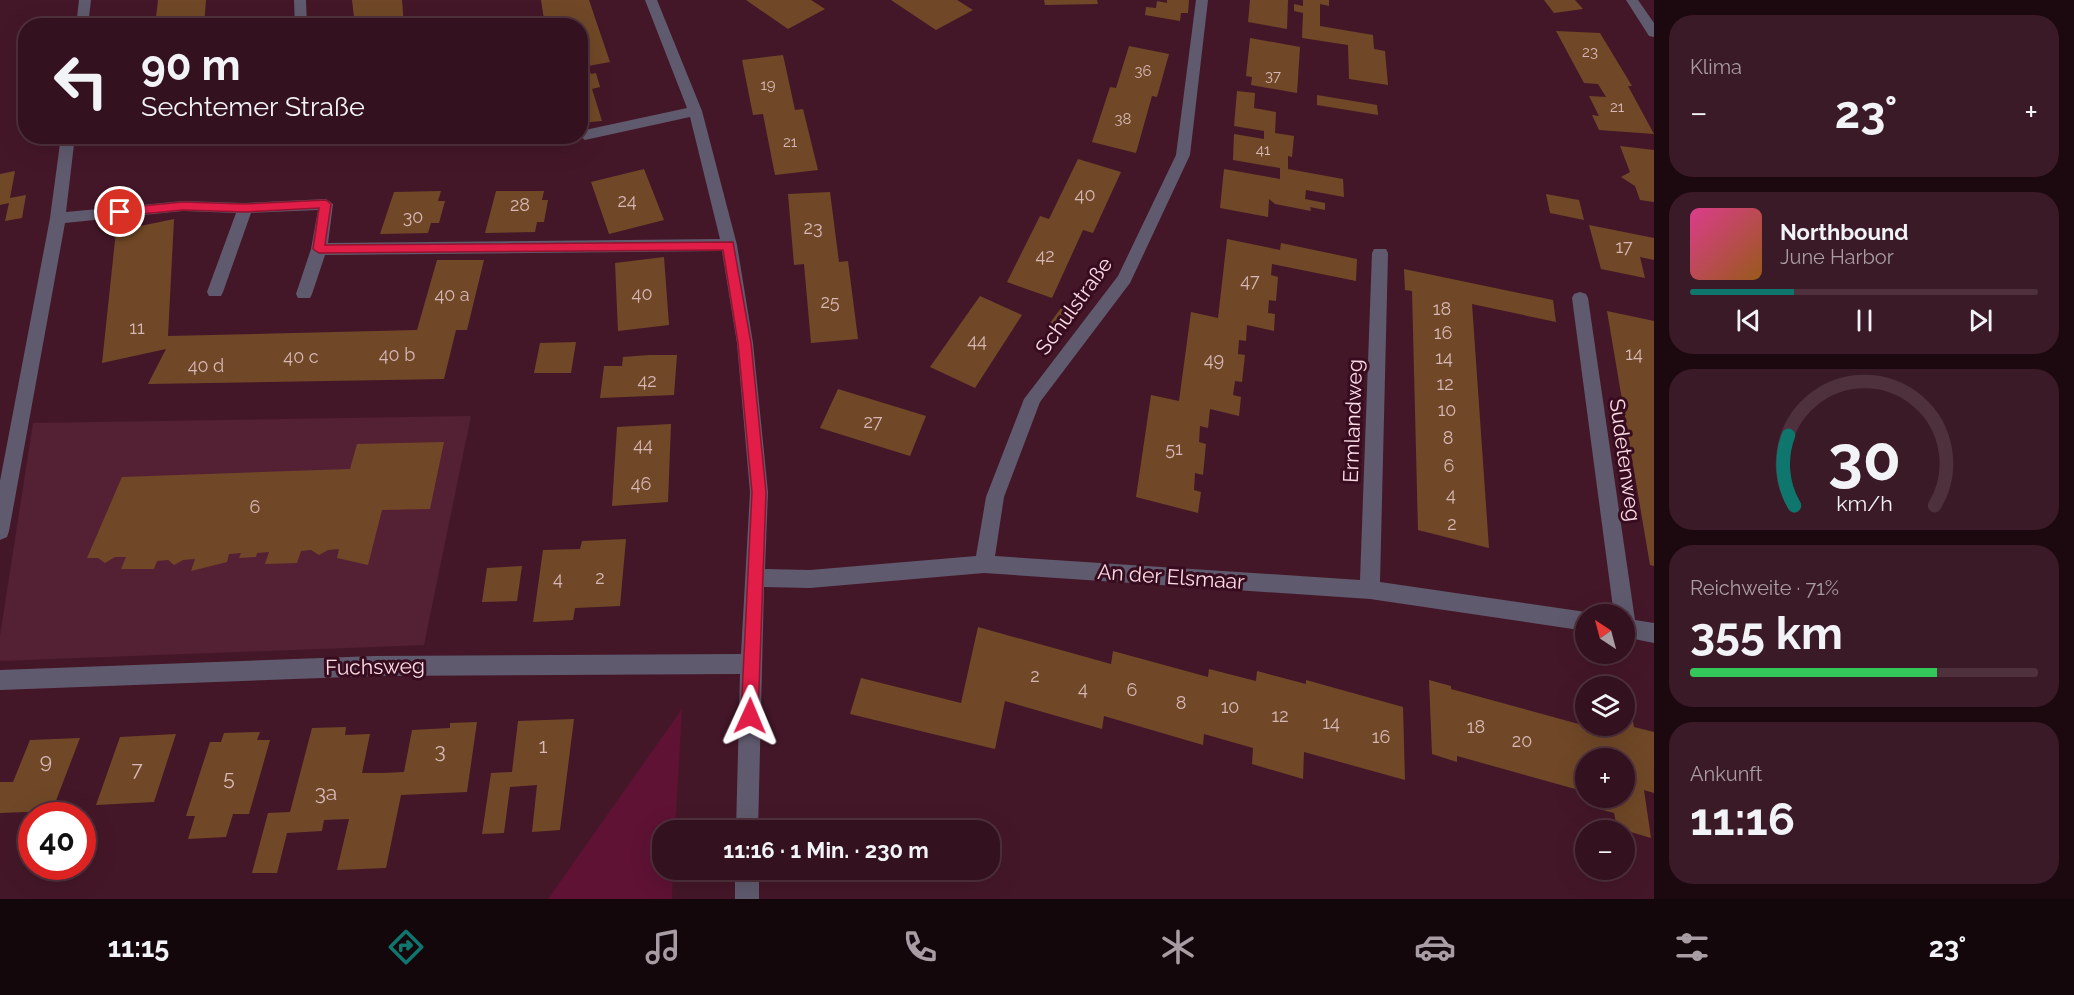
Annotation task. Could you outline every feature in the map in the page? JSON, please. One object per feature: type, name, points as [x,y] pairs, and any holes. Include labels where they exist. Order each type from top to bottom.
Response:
[{"type":"street","points":[[83,18],[85,0]]},
{"type":"street","points":[[300,0],[301,18]]},
{"type":"street","points":[[651,0],[695,111],[729,245],[745,343],[759,492],[751,664],[747,820]]},
{"type":"street","name":"Schulstraße","points":[[984,564],[995,497],[1033,399],[1124,279],[1183,155],[1202,0]]},
{"type":"street","points":[[1632,0],[1654,33]]},
{"type":"street","points":[[588,134],[695,111]]},
{"type":"street","points":[[0,531],[58,218],[67,144]]},
{"type":"street","points":[[58,218],[183,206],[245,208],[326,204],[319,249],[304,294]]},
{"type":"street","points":[[215,292],[245,208]]},
{"type":"street","points":[[319,249],[729,245]]},
{"type":"street","name":"Ermlandweg","points":[[1370,590],[1380,253]]},
{"type":"street","name":"Sudetenweg","points":[[1580,298],[1622,604]]},
{"type":"street","name":"An der Elsmaar","points":[[756,578],[810,579],[984,564],[1370,590],[1575,620]]},
{"type":"street","points":[[1635,630],[1654,633]]},
{"type":"street","name":"Fuchsweg","points":[[0,680],[375,666],[751,664]]},
{"type":"street","points":[[747,880],[747,899]]},
{"type":"shaded area","points":[[471,416],[424,645],[0,661],[0,636],[33,423]]},
{"type":"shaded area","points":[[682,709],[676,820],[652,820],[652,880],[673,880],[672,899],[548,899]]},
{"type":"building","points":[[158,0],[206,0],[205,18],[156,18]]},
{"type":"building","points":[[352,0],[402,0],[403,18],[354,18]]},
{"type":"building","points":[[541,0],[589,0],[610,62],[588,66],[588,18],[544,18]]},
{"type":"building","points":[[746,0],[811,0],[825,9],[788,29]]},
{"type":"building","points":[[891,0],[957,0],[973,10],[936,30]]},
{"type":"building","points":[[1044,0],[1097,0],[1098,4],[1045,5]]},
{"type":"building","points":[[1167,0],[1189,0],[1188,13],[1181,13],[1180,21],[1145,15],[1146,7],[1156,8],[1157,1],[1167,3]]},
{"type":"building","points":[[1250,0],[1288,0],[1287,29],[1248,22]]},
{"type":"building","points":[[1303,0],[1329,0],[1329,6],[1320,4],[1320,26],[1373,35],[1374,49],[1385,51],[1388,85],[1349,79],[1348,45],[1302,38],[1303,13],[1294,11],[1294,4],[1303,6]]},
{"type":"building","points":[[1544,0],[1575,0],[1583,9],[1554,13]]},
{"type":"building","points":[[1556,31],[1600,33],[1632,86],[1628,86],[1654,134],[1599,130],[1592,115],[1599,116],[1589,96],[1606,97],[1598,84],[1584,83]]},
{"type":"building","points":[[1250,38],[1300,47],[1297,93],[1251,85],[1252,77],[1246,76]]},
{"type":"building","points":[[1129,46],[1169,54],[1157,97],[1152,96],[1136,153],[1092,142],[1110,87],[1116,88]]},
{"type":"building","points":[[783,55],[795,110],[803,109],[818,170],[775,175],[763,114],[753,115],[742,60]]},
{"type":"building","points":[[588,66],[591,74],[596,73],[600,87],[592,89],[602,121],[588,122]]},
{"type":"building","points":[[1237,91],[1255,93],[1254,108],[1276,112],[1275,133],[1294,136],[1292,157],[1288,156],[1288,169],[1343,179],[1344,197],[1306,190],[1305,199],[1325,203],[1325,210],[1310,207],[1311,211],[1275,204],[1269,199],[1268,217],[1220,208],[1224,169],[1280,179],[1280,168],[1233,160],[1234,134],[1264,139],[1264,131],[1234,126]]},
{"type":"building","points":[[1317,95],[1377,105],[1378,115],[1317,105]]},
{"type":"building","points":[[1620,146],[1654,150],[1654,202],[1640,200],[1635,186],[1621,177],[1630,172]]},
{"type":"building","points":[[1078,159],[1121,172],[1093,233],[1083,230],[1052,298],[1007,282],[1040,216],[1049,219]]},
{"type":"building","points":[[644,169],[664,220],[609,234],[591,182]]},
{"type":"building","points":[[15,171],[10,198],[26,195],[22,218],[5,221],[9,203],[0,205],[0,174]]},
{"type":"building","points":[[441,191],[438,201],[445,201],[439,223],[431,223],[428,233],[380,234],[394,192]]},
{"type":"building","points":[[496,191],[544,191],[542,200],[548,200],[544,222],[537,222],[535,232],[485,233]]},
{"type":"building","points":[[830,192],[839,262],[848,261],[858,339],[811,343],[804,264],[794,265],[788,194]]},
{"type":"building","points":[[1546,194],[1579,200],[1584,220],[1550,213]]},
{"type":"building","points":[[174,219],[168,336],[417,330],[437,260],[484,260],[467,330],[456,330],[444,379],[148,384],[166,349],[102,363],[116,231]]},
{"type":"building","points":[[1589,225],[1654,238],[1654,260],[1640,257],[1645,278],[1601,269]]},
{"type":"building","points":[[1227,239],[1280,250],[1281,243],[1357,259],[1356,281],[1272,264],[1271,275],[1278,277],[1276,301],[1269,300],[1268,313],[1275,314],[1274,331],[1247,325],[1246,341],[1239,340],[1238,354],[1245,355],[1242,382],[1235,381],[1233,395],[1241,397],[1239,416],[1210,409],[1208,428],[1200,426],[1199,442],[1206,444],[1203,475],[1195,473],[1194,490],[1201,492],[1198,513],[1136,497],[1151,395],[1179,401],[1191,312],[1218,318]]},
{"type":"building","points":[[664,257],[669,325],[618,331],[615,263]]},
{"type":"building","points":[[1404,269],[1553,300],[1556,322],[1472,304],[1489,548],[1418,530],[1412,291],[1405,290]]},
{"type":"building","points":[[980,296],[1022,315],[975,388],[930,367]]},
{"type":"building","points":[[1061,308],[1071,312],[1059,328],[1050,323]]},
{"type":"building","points":[[1607,311],[1654,321],[1654,566],[1650,565]]},
{"type":"building","points":[[576,342],[571,373],[534,373],[540,343]]},
{"type":"building","points":[[677,355],[674,395],[600,398],[604,366],[622,366],[623,357]]},
{"type":"building","points":[[838,389],[926,416],[910,456],[820,428]]},
{"type":"building","points":[[671,424],[668,502],[612,506],[617,427]]},
{"type":"building","points":[[444,442],[430,509],[382,510],[368,565],[337,558],[339,549],[328,550],[319,555],[311,550],[301,551],[297,563],[265,564],[269,552],[257,553],[256,557],[239,558],[241,553],[229,554],[227,562],[191,571],[195,559],[183,560],[174,565],[168,560],[157,561],[154,569],[121,569],[126,557],[115,557],[105,563],[98,558],[87,558],[122,477],[350,469],[357,444]]},
{"type":"building","points":[[626,539],[620,606],[575,608],[573,620],[533,622],[543,550],[580,549],[582,541]]},
{"type":"building","points":[[522,566],[517,601],[482,602],[487,568]]},
{"type":"building","points":[[978,627],[1111,664],[1113,651],[1208,677],[1209,669],[1256,681],[1257,671],[1306,684],[1306,680],[1403,707],[1405,780],[1304,752],[1303,779],[1252,764],[1253,748],[1204,734],[1203,745],[1104,716],[1102,729],[1005,701],[995,749],[850,714],[861,678],[961,703]]},
{"type":"building","points":[[1429,680],[1451,686],[1451,689],[1575,723],[1575,736],[1635,736],[1635,727],[1654,732],[1654,793],[1644,790],[1651,838],[1635,833],[1635,820],[1615,820],[1614,813],[1599,808],[1635,808],[1635,748],[1575,748],[1575,789],[1457,756],[1457,762],[1432,754]]},
{"type":"building","points":[[574,719],[560,830],[532,832],[537,785],[510,787],[504,833],[482,834],[491,773],[512,772],[518,721]]},
{"type":"building","points":[[477,722],[467,792],[401,795],[386,868],[337,870],[349,819],[324,820],[322,831],[287,833],[277,873],[252,873],[268,813],[290,812],[312,728],[346,727],[345,735],[370,734],[362,773],[383,773],[404,772],[412,730],[450,728],[450,723]]},
{"type":"building","points":[[260,732],[257,740],[270,740],[249,814],[233,814],[226,837],[188,839],[195,816],[186,816],[210,742],[221,742],[224,733]]},
{"type":"building","points":[[176,734],[154,802],[96,805],[120,737]]},
{"type":"building","points":[[80,738],[55,802],[18,802],[18,812],[0,813],[0,782],[13,782],[30,740]]},
{"type":"route","points":[[120,212],[183,206],[245,208],[326,204],[319,249],[729,245],[745,343],[759,492],[750,716]]}]
